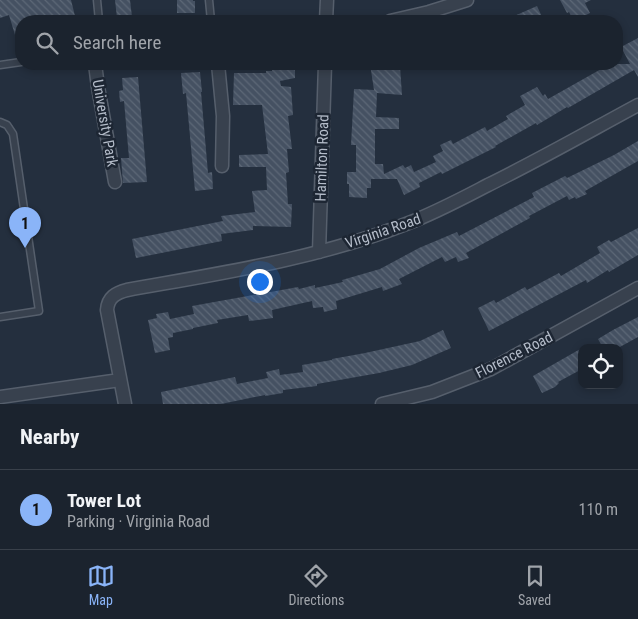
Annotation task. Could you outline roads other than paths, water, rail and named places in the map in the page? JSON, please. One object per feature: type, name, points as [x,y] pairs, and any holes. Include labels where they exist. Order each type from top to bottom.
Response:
[{"type":"street","points":[[326,15],[327,0]]},
{"type":"street","points":[[417,15],[467,0]]},
{"type":"street","name":"University Park","points":[[96,70],[115,182]]},
{"type":"street","points":[[219,70],[223,116],[222,166]]},
{"type":"street","name":"Hamilton Road","points":[[319,252],[325,70]]},
{"type":"street","name":"Virginia Road","points":[[120,380],[107,310],[108,301],[116,294],[127,290],[224,273],[319,252],[387,231],[436,212],[638,105]]},
{"type":"street","name":"Florence Road","points":[[382,404],[432,392],[491,369],[638,288]]},
{"type":"street","points":[[0,397],[120,380],[125,404]]},
{"type":"lane","points":[[98,0],[99,15]]},
{"type":"lane","points":[[209,0],[210,15]]},
{"type":"lane","points":[[0,65],[15,63]]},
{"type":"lane","points":[[0,122],[8,125],[13,134],[39,311],[0,317]]},
{"type":"place","name":"Tower Lot","points":[[25,248]]}]
